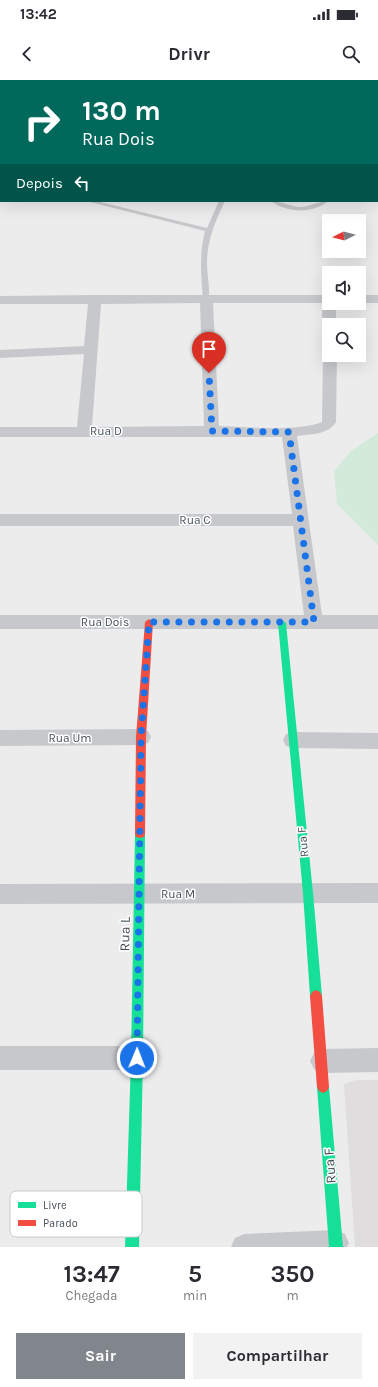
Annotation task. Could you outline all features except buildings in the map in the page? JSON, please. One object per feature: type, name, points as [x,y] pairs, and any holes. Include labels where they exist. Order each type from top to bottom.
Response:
[{"type":"street","points":[[84,431],[94,299]]},
{"type":"street","points":[[0,300],[322,299]]},
{"type":"street","points":[[366,299],[378,299]]},
{"type":"street","points":[[206,300],[212,431]]},
{"type":"street","points":[[0,354],[91,350]]},
{"type":"street","name":"Rua D","points":[[0,432],[289,432],[318,429],[327,425],[329,422],[330,362]]},
{"type":"street","points":[[289,432],[314,622]]},
{"type":"street","name":"Rua C","points":[[0,520],[301,520]]},
{"type":"street","name":"Rua Dois","points":[[0,622],[378,622]]},
{"type":"street","name":"Rua L","points":[[133,1191],[140,894],[141,737],[149,622]]},
{"type":"street","name":"Rua F","points":[[282,623],[308,893],[336,1245]]},
{"type":"street","name":"Rua Um","points":[[0,738],[141,737]]},
{"type":"street","points":[[293,740],[378,741]]},
{"type":"street","name":"Rua M","points":[[0,894],[378,893]]},
{"type":"street","points":[[0,1058],[137,1058]]},
{"type":"street","points":[[322,1061],[378,1060]]},
{"type":"street","name":"Rua L","points":[[132,1237],[132,1247]]},
{"type":"street","points":[[244,1247],[336,1245]]},
{"type":"lane","points":[[93,202],[209,230]]},
{"type":"lane","points":[[206,300],[204,264],[209,230],[222,202]]},
{"type":"lane","points":[[276,202],[289,207],[301,208],[312,208],[321,205],[324,202]]},
{"type":"shaded area","points":[[356,1080],[378,1080],[378,1247],[355,1247],[344,1084]]},
{"type":"green space","points":[[378,433],[378,545],[337,504],[334,471],[351,451]]},
{"type":"traffic: fast","points":[[282,623],[308,893],[316,996]]},
{"type":"traffic: fast","points":[[133,1191],[140,834]]},
{"type":"traffic: fast","points":[[323,1087],[336,1247]]},
{"type":"traffic: fast","points":[[132,1237],[132,1247]]},
{"type":"traffic: jam","points":[[140,834],[141,737],[149,622]]},
{"type":"traffic: jam","points":[[316,996],[323,1087]]},
{"type":"route","points":[[137,1058],[141,737],[149,622],[314,622],[292,444],[289,432],[212,431],[209,373]]}]
